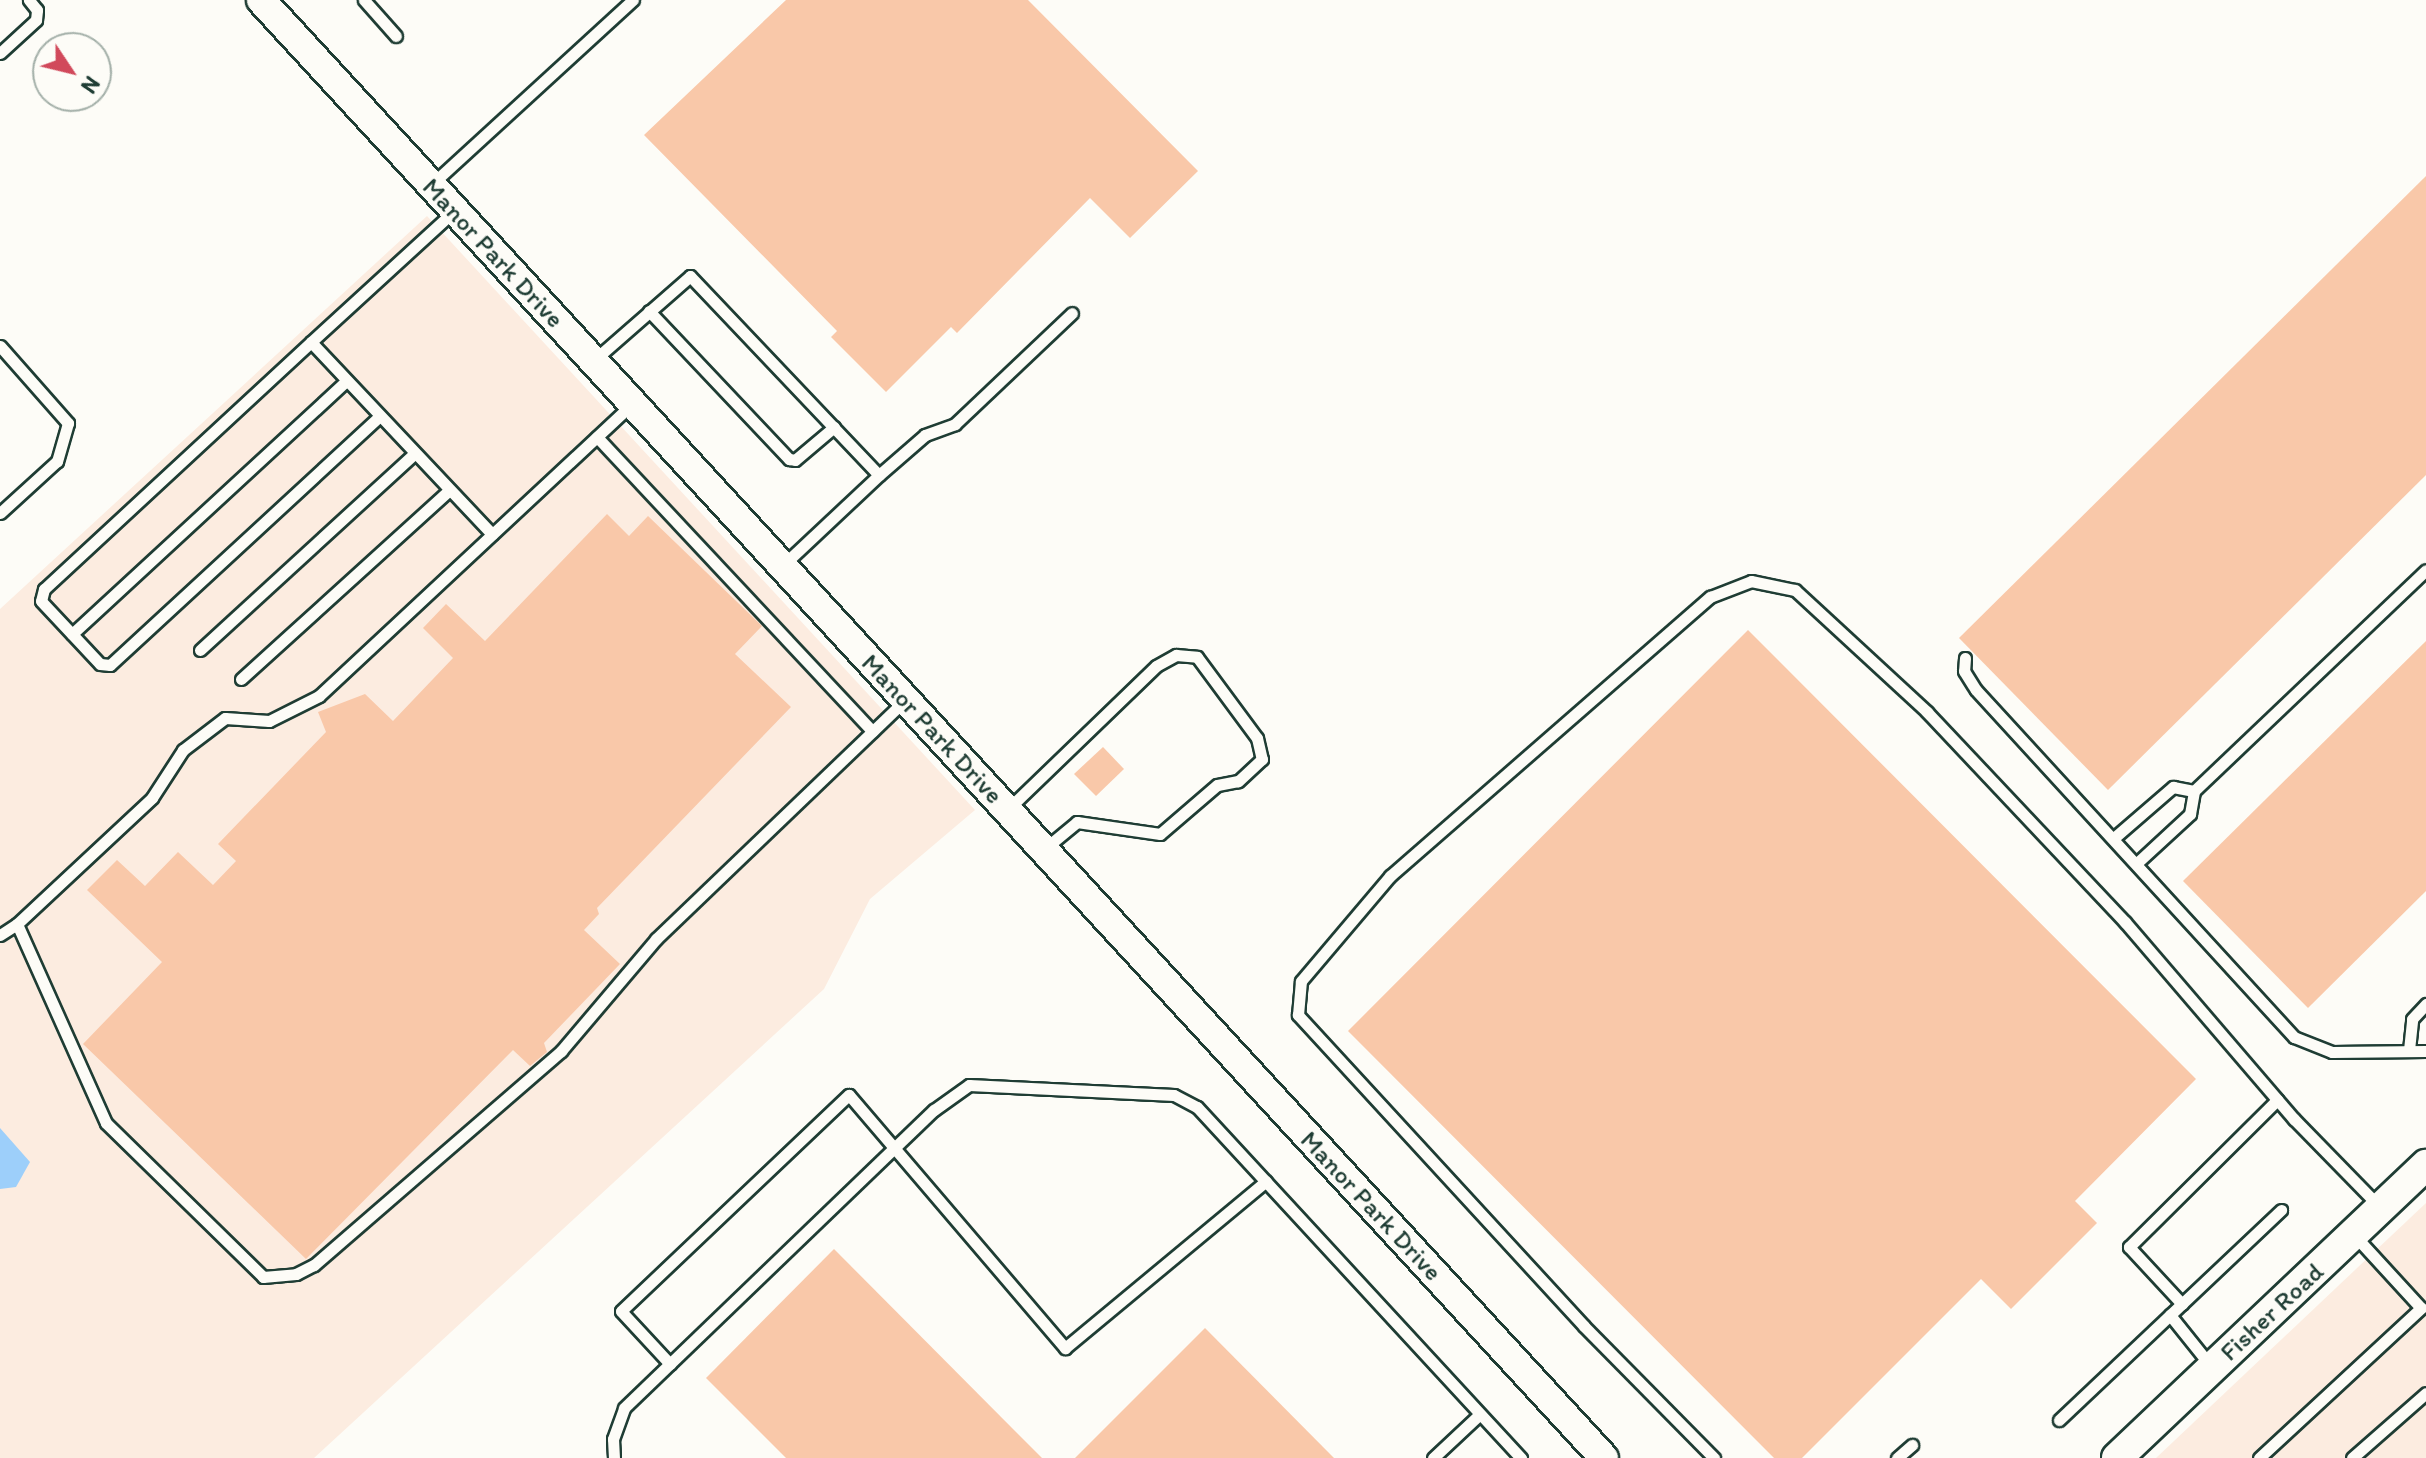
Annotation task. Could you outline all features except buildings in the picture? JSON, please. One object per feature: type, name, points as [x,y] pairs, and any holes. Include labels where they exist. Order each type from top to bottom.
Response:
[{"type":"main road","name":"Fisher Road","points":[[2117,1458],[2426,1165]]},
{"type":"street","name":"Manor Park Drive","points":[[271,3],[430,185],[1604,1458]]},
{"type":"lane","points":[[0,53],[36,20],[37,10],[29,0]]},
{"type":"lane","points":[[364,0],[396,36]]},
{"type":"lane","points":[[430,185],[633,0]]},
{"type":"lane","points":[[379,417],[110,665],[100,664],[41,601],[44,589],[454,211]]},
{"type":"lane","points":[[593,361],[693,277],[879,475]]},
{"type":"lane","points":[[649,311],[792,461],[834,427]]},
{"type":"lane","points":[[782,566],[925,435],[955,424],[1072,313]]},
{"type":"lane","points":[[311,342],[448,491],[492,534]]},
{"type":"lane","points":[[0,346],[68,423],[57,461],[0,513]]},
{"type":"lane","points":[[72,634],[346,381]]},
{"type":"lane","points":[[1,932],[17,924],[152,798],[194,741],[225,718],[269,721],[307,704],[632,404]]},
{"type":"lane","points":[[597,437],[872,731]]},
{"type":"lane","points":[[200,650],[414,454]]},
{"type":"lane","points":[[241,679],[448,491]]},
{"type":"lane","points":[[2138,862],[2190,814],[2194,791],[2426,570]]},
{"type":"lane","points":[[1714,1458],[1584,1326],[1298,1015],[1301,981],[1390,876],[1710,597],[1751,581],[1795,590],[1927,712],[2125,922],[2277,1100],[2381,1208]]},
{"type":"lane","points":[[1007,810],[1156,666],[1176,655],[1197,657],[1257,738],[1262,759],[1238,781],[1217,785],[1160,834],[1077,822],[1043,850]]},
{"type":"lane","points":[[1965,658],[1964,671],[1976,690],[2138,862],[2294,1037],[2332,1052],[2426,1051]]},
{"type":"lane","points":[[17,924],[106,1123],[263,1277],[296,1274],[314,1265],[561,1051],[656,939],[905,700]]},
{"type":"lane","points":[[2115,837],[2173,787],[2194,791]]},
{"type":"lane","points":[[2409,1050],[2412,1019],[2426,1004]]},
{"type":"lane","points":[[614,1458],[613,1439],[624,1408],[895,1148],[969,1085],[1174,1095],[1197,1107],[1521,1458]]},
{"type":"lane","points":[[670,1364],[621,1311],[849,1095],[1065,1348],[1266,1181]]},
{"type":"lane","points":[[2182,1304],[2129,1247],[2277,1100]]},
{"type":"lane","points":[[2059,1420],[2281,1210]]},
{"type":"lane","points":[[2259,1458],[2424,1306],[2354,1235]]},
{"type":"lane","points":[[2170,1315],[2213,1369]]},
{"type":"lane","points":[[2352,1458],[2426,1393]]},
{"type":"lane","points":[[1433,1458],[1480,1414]]},
{"type":"lane","points":[[1897,1458],[1912,1445]]},
{"type":"shaded area","points":[[427,216],[975,810],[870,899],[824,989],[314,1458],[0,1458],[0,609]]},
{"type":"shaded area","points":[[2426,1203],[2426,1458],[2156,1458],[2356,1269]]},
{"type":"water","points":[[0,1128],[30,1162],[16,1187],[0,1189]]}]
